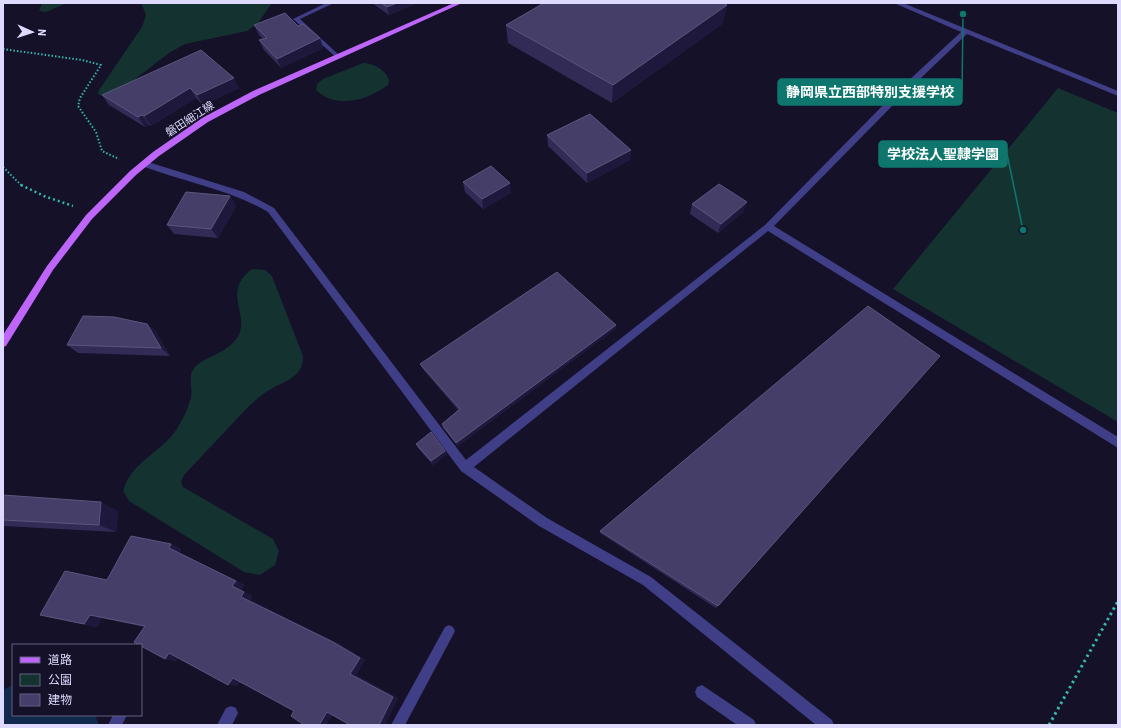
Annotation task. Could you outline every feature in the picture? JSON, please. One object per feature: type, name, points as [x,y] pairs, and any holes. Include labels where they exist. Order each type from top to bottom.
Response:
[{"type":"main road","name":"磐田細江線","points":[[3,342],[50,268],[94,212],[142,166],[180,136],[231,106],[459,3]]},
{"type":"street","points":[[331,3],[296,19],[338,57]]},
{"type":"street","points":[[897,3],[966,30],[1118,94]]},
{"type":"street","points":[[466,467],[768,226],[897,96],[966,30]]},
{"type":"street","points":[[142,166],[240,193],[257,200],[271,210],[466,467],[543,522],[647,581],[827,725]]},
{"type":"street","points":[[768,226],[1118,443]]},
{"type":"street","points":[[398,725],[449,631]]},
{"type":"street","points":[[702,692],[749,725]]},
{"type":"street","points":[[115,725],[120,716]]},
{"type":"path","points":[[3,49],[82,60],[101,65],[80,98],[78,106],[96,132],[102,151],[142,166]]},
{"type":"path","points":[[3,167],[15,181],[29,190],[46,198],[94,212]]},
{"type":"path","points":[[1049,725],[1118,601]]},
{"type":"green space","points":[[42,3],[67,3],[46,12],[39,11]]},
{"type":"green space","points":[[141,3],[272,3],[258,23],[247,31],[185,44],[169,53],[117,93],[108,96],[98,94],[99,90],[142,27],[146,15]]},
{"type":"green space","points":[[363,63],[367,63],[382,70],[389,80],[388,85],[371,95],[352,101],[333,100],[316,90],[317,84],[323,79]]},
{"type":"green space","points":[[1058,88],[1118,113],[1118,422],[893,289]]},
{"type":"green space","points":[[252,269],[265,270],[272,276],[303,356],[303,363],[301,368],[293,377],[268,391],[249,406],[184,475],[181,482],[183,487],[273,539],[279,551],[275,565],[260,575],[244,572],[129,501],[123,491],[134,471],[173,435],[181,422],[188,408],[191,397],[191,374],[195,367],[227,348],[237,338],[241,329],[237,295],[238,287],[243,278]]},
{"type":"building","points":[[381,3],[397,3],[387,7]]},
{"type":"building","points":[[544,3],[722,3],[727,5],[613,85],[506,25]]},
{"type":"building","points":[[285,13],[298,26],[303,24],[320,38],[277,59],[259,40],[267,38],[254,25]]},
{"type":"building","points":[[201,50],[234,78],[197,95],[190,88],[144,116],[142,115],[138,117],[102,95]]},
{"type":"building","points":[[590,114],[631,150],[587,173],[547,135]]},
{"type":"building","points":[[491,166],[510,183],[482,199],[463,182]]},
{"type":"building","points":[[719,184],[747,202],[721,224],[692,204]]},
{"type":"building","points":[[186,192],[230,196],[211,229],[167,225]]},
{"type":"building","points":[[557,272],[616,325],[456,443],[442,424],[460,409],[420,364]]},
{"type":"building","points":[[868,306],[940,356],[718,606],[600,531]]},
{"type":"building","points":[[83,316],[114,317],[147,324],[161,348],[67,345]]},
{"type":"building","points":[[431,432],[445,451],[431,461],[416,444]]},
{"type":"building","points":[[3,495],[101,502],[99,525],[3,520]]},
{"type":"building","points":[[131,536],[171,544],[169,548],[236,581],[232,586],[244,592],[241,597],[333,642],[360,658],[350,674],[393,697],[379,725],[350,725],[327,712],[319,725],[304,725],[291,716],[294,711],[233,678],[228,685],[169,653],[165,659],[142,647],[142,644],[134,642],[145,626],[90,615],[84,624],[40,615],[65,571],[107,580]]},
{"type":"waterway","points":[[34,716],[62,725]]},
{"type":"place","name":"静岡県立西部特別支援学校","points":[[963,14]]},
{"type":"place","name":"学校法人聖隷学園","points":[[1023,230]]}]
